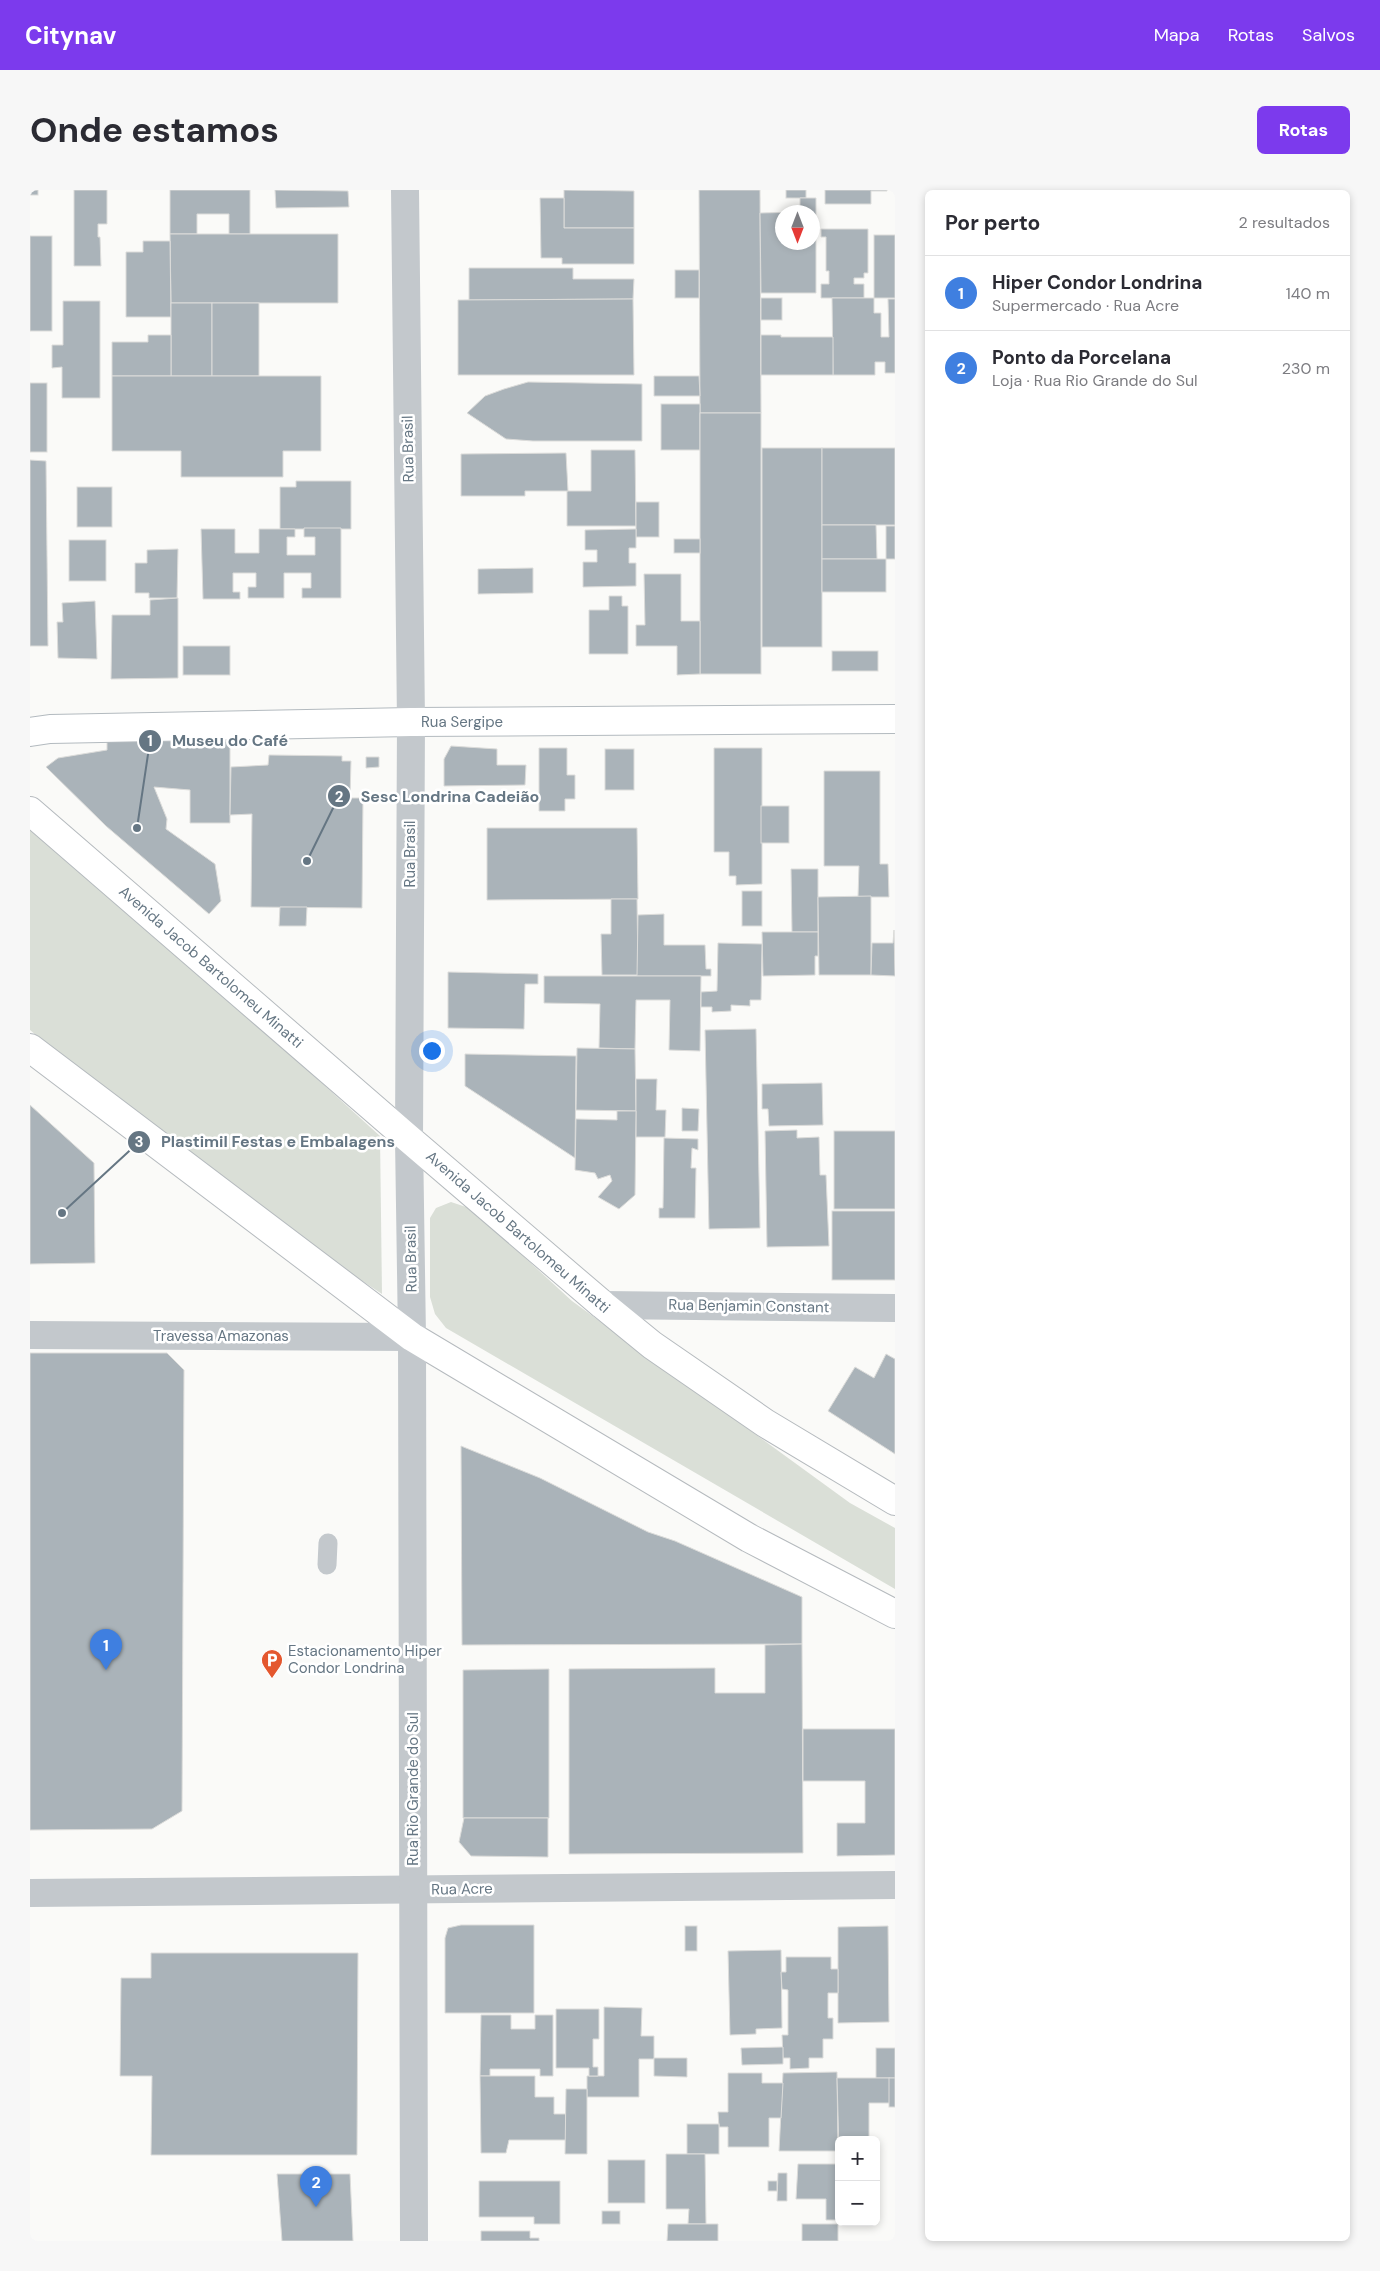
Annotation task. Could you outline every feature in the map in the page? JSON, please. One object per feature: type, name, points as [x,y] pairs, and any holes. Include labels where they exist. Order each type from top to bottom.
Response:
[{"type":"main road","name":"Rua Sergipe","points":[[30,732],[50,729],[411,722],[895,720]]},
{"type":"main road","name":"Avenida Jacob Bartolomeu Minatti","points":[[30,811],[409,1139],[652,1345],[765,1423],[895,1501]]},
{"type":"main road","points":[[30,1048],[412,1337],[749,1538],[895,1614]]},
{"type":"street","name":"Rua Brasil","points":[[404,190],[411,722],[409,1139],[412,1337]]},
{"type":"street","name":"Rua Benjamin Constant","points":[[603,1305],[895,1308]]},
{"type":"street","name":"Travessa Amazonas","points":[[30,1335],[412,1337]]},
{"type":"street","name":"Rua Rio Grande do Sul","points":[[412,1337],[414,2241]]},
{"type":"street","name":"Rua Acre","points":[[30,1893],[895,1885]]},
{"type":"lane","points":[[326,1565],[328,1543]]},
{"type":"shaded area","points":[[30,817],[380,1136],[382,1294],[253,1209],[151,1132],[30,1030]]},
{"type":"shaded area","points":[[451,1202],[472,1209],[572,1301],[850,1503],[895,1528],[895,1589],[446,1328],[435,1314],[430,1297],[430,1218],[436,1208]]},
{"type":"building","points":[[30,190],[38,190],[38,195],[30,195]]},
{"type":"building","points":[[74,190],[107,190],[107,224],[98,224],[101,266],[74,266]]},
{"type":"building","points":[[170,190],[250,190],[250,234],[229,234],[229,214],[197,214],[197,234],[170,234]]},
{"type":"building","points":[[275,190],[348,191],[349,207],[276,208]]},
{"type":"building","points":[[564,190],[634,191],[634,228],[564,228]]},
{"type":"building","points":[[699,190],[760,190],[761,413],[700,413]]},
{"type":"building","points":[[786,190],[806,190],[806,198],[786,198]]},
{"type":"building","points":[[825,190],[887,191],[871,191],[871,204],[825,204]]},
{"type":"building","points":[[540,198],[564,198],[564,228],[634,228],[634,264],[562,264],[562,258],[541,258]]},
{"type":"building","points":[[800,198],[816,198],[816,205],[800,205]]},
{"type":"building","points":[[775,212],[775,250],[816,250],[816,293],[761,293],[760,213]]},
{"type":"building","points":[[821,229],[868,229],[868,273],[864,273],[864,278],[854,278],[854,284],[864,284],[864,298],[821,298],[821,284],[829,284],[829,271],[826,271],[826,237],[821,237]]},
{"type":"building","points":[[170,234],[338,234],[338,303],[171,303]]},
{"type":"building","points":[[874,235],[895,235],[895,298],[874,298]]},
{"type":"building","points":[[30,236],[52,236],[52,331],[30,331]]},
{"type":"building","points":[[143,241],[170,241],[171,317],[126,317],[126,252],[143,252]]},
{"type":"building","points":[[469,268],[573,268],[573,279],[634,279],[633,299],[469,300]]},
{"type":"building","points":[[675,270],[699,270],[699,298],[675,298]]},
{"type":"building","points":[[761,298],[782,298],[782,320],[761,320]]},
{"type":"building","points":[[832,298],[874,298],[874,313],[881,313],[881,337],[889,337],[888,299],[895,299],[895,373],[885,373],[885,362],[875,362],[875,375],[833,375]]},
{"type":"building","points":[[633,299],[634,375],[458,375],[458,300]]},
{"type":"building","points":[[63,301],[100,301],[100,398],[62,398],[62,367],[52,368],[52,345],[63,345]]},
{"type":"building","points":[[171,303],[212,303],[212,376],[171,376]]},
{"type":"building","points":[[212,303],[259,303],[259,376],[212,376]]},
{"type":"building","points":[[148,335],[171,335],[171,376],[112,376],[112,342],[148,342]]},
{"type":"building","points":[[761,335],[833,337],[833,375],[761,375]]},
{"type":"building","points":[[112,376],[321,376],[321,451],[283,451],[283,477],[181,477],[181,451],[112,451]]},
{"type":"building","points":[[654,376],[699,376],[700,396],[654,396]]},
{"type":"building","points":[[528,382],[642,384],[642,441],[533,441],[506,439],[467,413],[485,396]]},
{"type":"building","points":[[30,383],[47,383],[47,452],[30,452]]},
{"type":"building","points":[[661,404],[700,404],[700,450],[661,450]]},
{"type":"building","points":[[700,413],[761,413],[761,674],[700,674]]},
{"type":"building","points":[[762,448],[822,448],[822,647],[762,647]]},
{"type":"building","points":[[822,448],[895,448],[895,525],[822,525]]},
{"type":"building","points":[[591,450],[635,450],[636,526],[567,526],[567,491],[591,491]]},
{"type":"building","points":[[566,453],[568,491],[525,491],[525,496],[461,496],[461,454]]},
{"type":"building","points":[[30,460],[46,461],[48,646],[30,646]]},
{"type":"building","points":[[296,481],[351,481],[351,529],[280,529],[280,487],[296,487]]},
{"type":"building","points":[[77,487],[112,487],[112,527],[77,527]]},
{"type":"building","points":[[636,502],[659,502],[659,537],[636,537]]},
{"type":"building","points":[[822,525],[876,525],[877,559],[822,559]]},
{"type":"building","points":[[886,526],[895,526],[895,559],[886,559]]},
{"type":"building","points":[[304,528],[341,528],[341,598],[302,598],[302,588],[311,588],[311,573],[284,573],[284,598],[248,598],[248,587],[256,587],[256,573],[233,573],[233,592],[240,592],[240,599],[203,599],[201,529],[235,529],[235,553],[259,553],[259,529],[295,529],[295,537],[287,537],[287,555],[315,555],[315,537],[304,537]]},
{"type":"building","points":[[636,529],[636,548],[629,548],[629,563],[636,563],[636,586],[583,587],[583,562],[597,562],[597,550],[585,550],[585,530]]},
{"type":"building","points":[[674,539],[700,539],[700,553],[674,553]]},
{"type":"building","points":[[69,540],[106,540],[106,581],[69,581]]},
{"type":"building","points":[[178,549],[177,598],[149,598],[149,593],[135,593],[135,563],[147,563],[147,550]]},
{"type":"building","points":[[822,559],[886,559],[886,592],[822,592]]},
{"type":"building","points":[[533,568],[533,593],[478,594],[478,569]]},
{"type":"building","points":[[644,574],[681,574],[681,621],[700,621],[700,674],[677,675],[677,646],[636,646],[636,625],[645,625]]},
{"type":"building","points":[[609,596],[622,596],[622,606],[628,606],[628,654],[589,654],[589,610],[609,610]]},
{"type":"building","points":[[178,598],[178,678],[111,679],[112,615],[150,615],[150,600]]},
{"type":"building","points":[[95,601],[97,659],[58,658],[57,622],[63,622],[62,603]]},
{"type":"building","points":[[183,646],[230,646],[230,675],[183,675]]},
{"type":"building","points":[[832,651],[878,651],[878,671],[832,671]]},
{"type":"building","points":[[107,741],[230,741],[230,823],[190,823],[190,790],[154,787],[167,819],[166,829],[215,864],[221,901],[209,914],[106,826],[46,767],[58,758],[107,750]]},
{"type":"building","points":[[451,746],[497,749],[497,765],[526,765],[525,785],[444,786],[444,759]]},
{"type":"building","points":[[539,748],[567,748],[567,775],[575,775],[575,799],[565,799],[565,811],[539,811]]},
{"type":"building","points":[[714,748],[762,748],[762,884],[736,885],[736,876],[729,876],[729,852],[714,852]]},
{"type":"building","points":[[605,749],[634,749],[634,790],[605,790]]},
{"type":"building","points":[[269,755],[342,756],[342,761],[351,761],[350,798],[363,798],[362,908],[251,907],[252,814],[230,815],[231,767],[268,765]]},
{"type":"building","points":[[366,757],[379,757],[379,767],[366,768]]},
{"type":"building","points":[[824,771],[880,771],[880,864],[888,864],[889,897],[858,897],[859,866],[824,866]]},
{"type":"building","points":[[761,806],[789,806],[789,843],[761,843]]},
{"type":"building","points":[[487,828],[637,828],[638,899],[487,900]]},
{"type":"building","points":[[791,869],[818,869],[818,932],[792,932]]},
{"type":"building","points":[[742,891],[762,891],[762,926],[742,926]]},
{"type":"building","points":[[871,896],[871,975],[819,975],[818,897]]},
{"type":"building","points":[[611,899],[637,899],[638,975],[602,975],[601,934],[611,934]]},
{"type":"building","points":[[280,907],[307,907],[306,926],[279,926]]},
{"type":"building","points":[[664,914],[664,945],[705,945],[706,969],[711,969],[711,976],[637,976],[638,915]]},
{"type":"building","points":[[894,930],[895,976],[871,975],[872,943],[893,943]]},
{"type":"building","points":[[762,932],[818,932],[818,956],[815,956],[815,975],[763,976]]},
{"type":"building","points":[[718,943],[762,944],[761,1000],[750,1000],[750,1006],[731,1005],[731,1011],[712,1012],[712,1007],[701,1007],[701,992],[717,991]]},
{"type":"building","points":[[448,972],[538,974],[538,984],[525,984],[524,1029],[448,1028]]},
{"type":"building","points":[[544,976],[701,976],[700,1051],[669,1050],[670,1000],[636,1000],[635,1049],[599,1048],[600,1004],[544,1003]]},
{"type":"building","points":[[756,1029],[760,1228],[709,1229],[705,1030]]},
{"type":"building","points":[[577,1048],[635,1049],[636,1111],[576,1110]]},
{"type":"building","points":[[465,1054],[576,1056],[575,1158],[465,1086]]},
{"type":"building","points":[[636,1079],[657,1079],[656,1110],[666,1110],[665,1137],[636,1137]]},
{"type":"building","points":[[822,1083],[823,1125],[769,1126],[768,1109],[762,1109],[762,1084]]},
{"type":"building","points":[[30,1105],[94,1163],[95,1263],[30,1264]]},
{"type":"building","points":[[682,1108],[699,1109],[698,1131],[682,1131]]},
{"type":"building","points":[[617,1111],[636,1111],[635,1195],[619,1209],[598,1197],[612,1181],[610,1175],[598,1179],[595,1173],[575,1170],[576,1119],[617,1120]]},
{"type":"building","points":[[797,1130],[797,1138],[819,1137],[820,1175],[826,1175],[829,1246],[767,1247],[765,1131]]},
{"type":"building","points":[[834,1131],[895,1131],[895,1209],[834,1209]]},
{"type":"building","points":[[664,1138],[698,1139],[698,1150],[692,1148],[691,1168],[696,1168],[695,1218],[659,1218],[659,1208],[663,1208]]},
{"type":"building","points":[[832,1211],[895,1211],[895,1280],[832,1280]]},
{"type":"building","points":[[30,1353],[167,1353],[184,1370],[182,1811],[152,1829],[30,1830]]},
{"type":"building","points":[[886,1354],[895,1359],[895,1454],[828,1411],[855,1367],[874,1378]]},
{"type":"building","points":[[461,1446],[540,1478],[648,1532],[675,1541],[802,1597],[802,1644],[462,1645]]},
{"type":"building","points":[[802,1644],[803,1853],[569,1854],[569,1669],[715,1668],[715,1693],[765,1693],[765,1645]]},
{"type":"building","points":[[549,1669],[549,1818],[463,1818],[463,1670]]},
{"type":"building","points":[[803,1729],[895,1729],[895,1855],[837,1856],[837,1823],[865,1823],[865,1781],[803,1781]]},
{"type":"building","points":[[464,1818],[548,1818],[548,1857],[471,1856],[459,1842]]},
{"type":"building","points":[[461,1925],[534,1925],[534,2013],[445,2013],[445,1938],[448,1928]]},
{"type":"building","points":[[685,1926],[697,1926],[697,1951],[685,1951]]},
{"type":"building","points":[[888,1926],[889,2022],[838,2023],[838,1927]]},
{"type":"building","points":[[781,1950],[782,2028],[756,2029],[756,2034],[730,2035],[728,1951]]},
{"type":"building","points":[[151,1953],[358,1953],[357,2155],[151,2155],[152,2076],[120,2076],[121,1978],[151,1978]]},
{"type":"building","points":[[786,1957],[831,1957],[831,1969],[838,1969],[838,1993],[828,1993],[828,2018],[833,2018],[833,2039],[823,2039],[823,2058],[809,2058],[809,2068],[790,2069],[790,2058],[783,2058],[782,2035],[788,2035],[788,1990],[782,1989],[781,1972],[786,1972]]},
{"type":"building","points":[[604,2007],[642,2008],[641,2036],[654,2036],[654,2059],[639,2059],[639,2097],[587,2097],[587,2076],[604,2076]]},
{"type":"building","points":[[556,2009],[599,2009],[599,2039],[593,2039],[593,2067],[598,2067],[598,2076],[589,2076],[589,2068],[556,2068]]},
{"type":"building","points":[[481,2015],[511,2015],[511,2029],[535,2029],[535,2015],[553,2015],[553,2076],[540,2076],[540,2069],[490,2069],[490,2076],[480,2076]]},
{"type":"building","points":[[783,2047],[783,2064],[742,2065],[741,2048]]},
{"type":"building","points":[[876,2048],[895,2048],[895,2078],[876,2078]]},
{"type":"building","points":[[654,2058],[687,2058],[687,2077],[654,2076]]},
{"type":"building","points":[[837,2072],[838,2136],[835,2136],[835,2151],[779,2151],[783,2073]]},
{"type":"building","points":[[728,2073],[762,2073],[762,2083],[783,2083],[781,2118],[769,2118],[769,2147],[728,2147],[728,2127],[719,2127],[718,2112],[728,2112]]},
{"type":"building","points":[[480,2076],[535,2076],[535,2097],[554,2097],[554,2114],[566,2114],[566,2140],[509,2140],[506,2153],[481,2153]]},
{"type":"building","points":[[837,2078],[890,2078],[890,2103],[869,2103],[869,2136],[839,2136]]},
{"type":"building","points":[[889,2078],[895,2078],[895,2107],[889,2107]]},
{"type":"building","points":[[566,2089],[587,2089],[587,2154],[565,2154]]},
{"type":"building","points":[[687,2124],[719,2124],[719,2154],[687,2154]]},
{"type":"building","points":[[666,2154],[705,2154],[706,2224],[688,2224],[689,2209],[666,2209]]},
{"type":"building","points":[[608,2160],[645,2160],[645,2203],[608,2203]]},
{"type":"building","points":[[798,2164],[835,2164],[835,2220],[826,2220],[826,2199],[796,2199]]},
{"type":"building","points":[[778,2173],[787,2173],[787,2201],[777,2201]]},
{"type":"building","points":[[277,2174],[350,2174],[353,2241],[282,2241]]},
{"type":"building","points":[[479,2181],[560,2181],[560,2224],[534,2224],[534,2217],[479,2217]]},
{"type":"building","points":[[768,2181],[777,2181],[777,2191],[768,2191]]},
{"type":"building","points":[[602,2211],[620,2211],[620,2224],[602,2224]]},
{"type":"building","points":[[668,2224],[718,2224],[718,2241],[667,2241]]},
{"type":"building","points":[[802,2224],[835,2224],[835,2226],[838,2226],[838,2241],[802,2241]]},
{"type":"building","points":[[481,2231],[530,2231],[530,2238],[539,2238],[539,2241],[481,2241]]},
{"type":"place","name":"Museu do Café","points":[[137,828]]},
{"type":"place","name":"Sesc Londrina Cadeião","points":[[307,861]]},
{"type":"place","name":"Plastimil Festas e Embalagens","points":[[62,1213]]},
{"type":"place","name":"Hiper Condor Londrina","points":[[106,1670]]},
{"type":"place","name":"Estacionamento Hiper Condor Londrina","points":[[272,1679]]},
{"type":"place","name":"Ponto da Porcelana","points":[[316,2207]]}]
